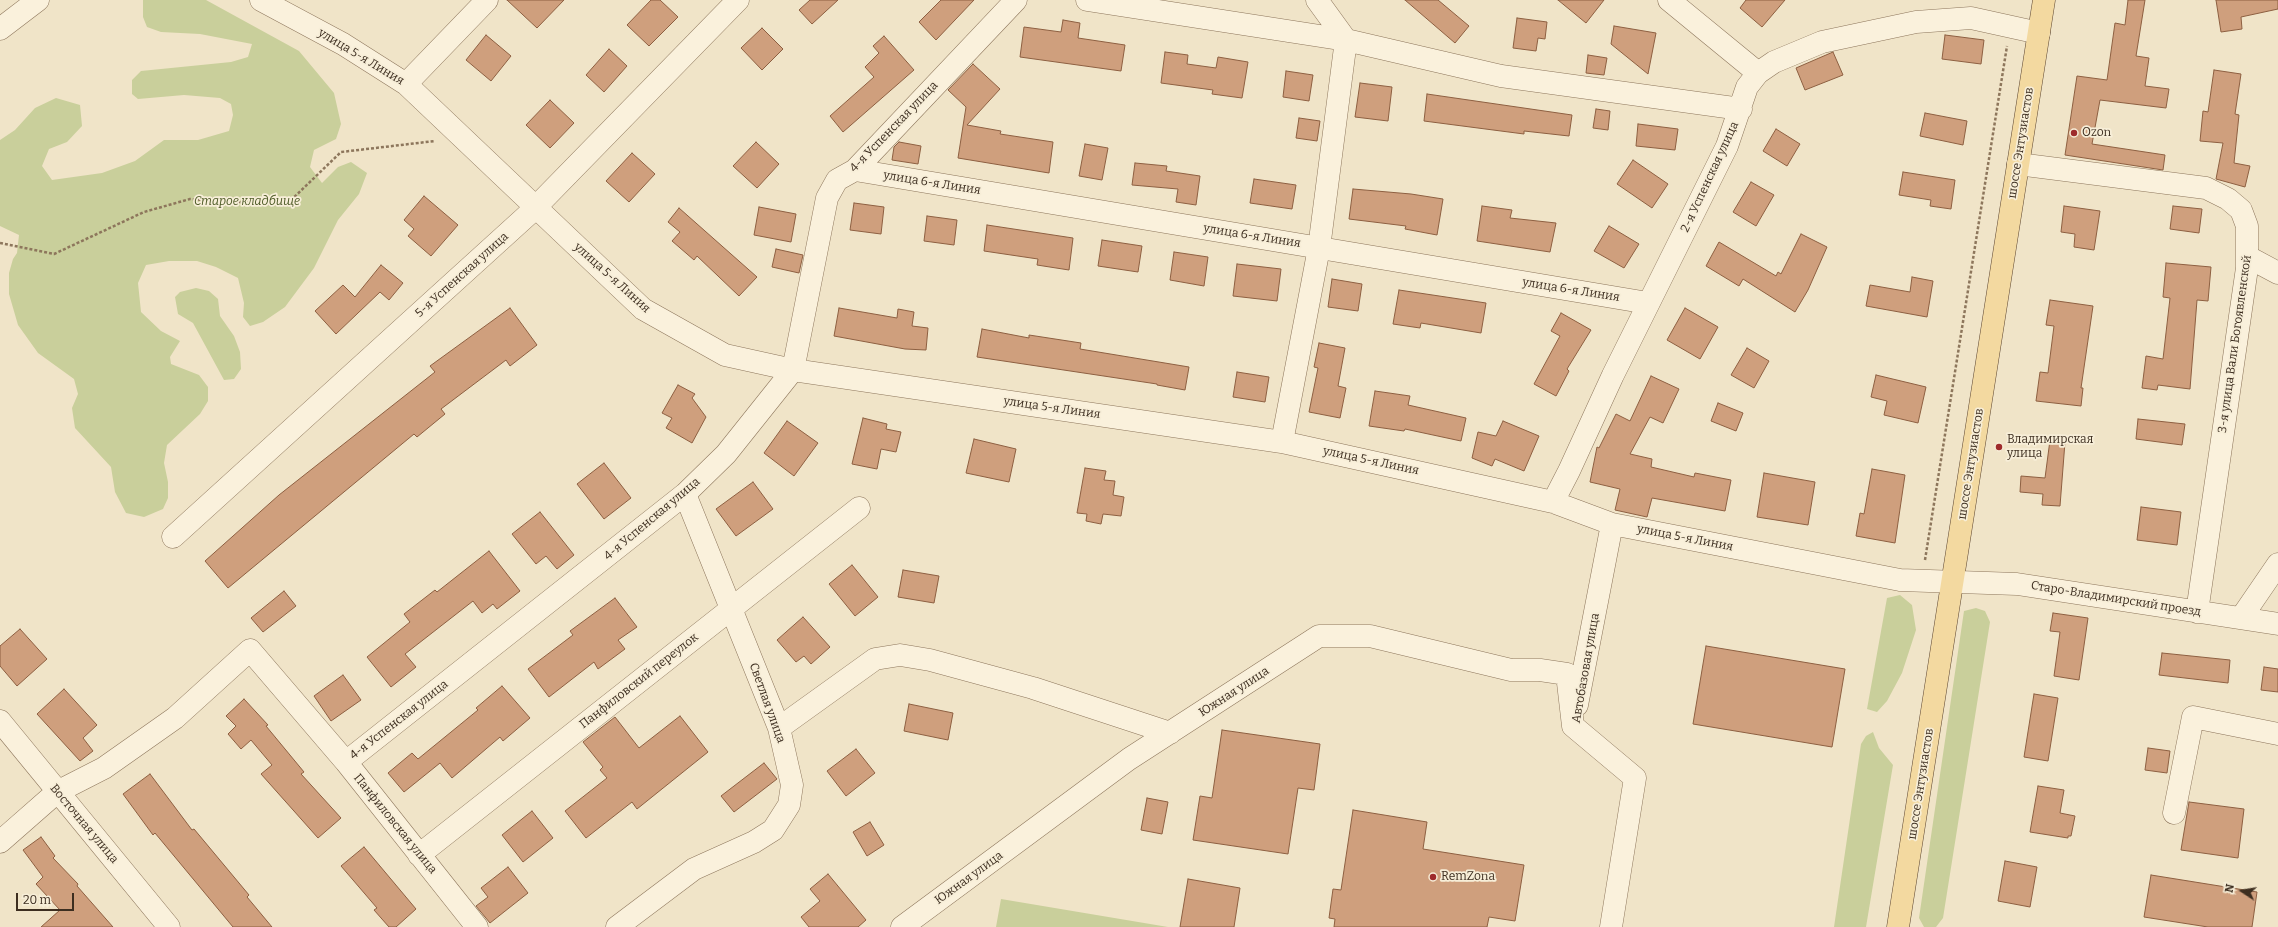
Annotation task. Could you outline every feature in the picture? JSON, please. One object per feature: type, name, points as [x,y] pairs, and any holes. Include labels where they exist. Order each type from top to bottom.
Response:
[{"type":"main road","name":"шоссе Энтузиастов","points":[[1898,927],[2044,0]]},
{"type":"street","points":[[0,29],[38,0]]},
{"type":"street","name":"улица 5-я Линия","points":[[261,0],[343,44],[406,84],[643,309],[725,354],[793,370],[1282,442],[1553,502],[1612,524],[1900,580],[1952,582]]},
{"type":"street","points":[[406,84],[487,0]]},
{"type":"street","name":"5-я Успенская улица","points":[[173,537],[536,207],[738,0]]},
{"type":"street","name":"4-я Успенская улица","points":[[346,762],[685,494],[726,454],[793,370],[827,198],[837,180],[855,170],[1016,0]]},
{"type":"street","points":[[1087,0],[1346,40],[1501,76],[1741,109]]},
{"type":"street","points":[[1282,442],[1319,248],[1346,40],[1317,0]]},
{"type":"street","points":[[1669,0],[1758,73]]},
{"type":"street","name":"2-я Успенская улица","points":[[1553,502],[1648,303],[1727,146],[1741,109],[1747,87],[1758,73],[1774,62],[1822,42],[1916,22],[1971,18],[2038,33]]},
{"type":"street","name":"3-я улица Вали Богоявленской","points":[[2018,164],[2206,188],[2228,199],[2241,210],[2247,226],[2248,257],[2197,612]]},
{"type":"street","name":"улица 6-я Линия","points":[[855,170],[1648,303]]},
{"type":"street","points":[[2248,257],[2278,273]]},
{"type":"street","name":"Светлая улица","points":[[617,927],[694,869],[754,842],[773,830],[789,805],[792,785],[779,728],[685,494]]},
{"type":"street","name":"Панфиловский переулок","points":[[419,855],[859,508]]},
{"type":"street","name":"Автобазовая улица","points":[[1611,927],[1635,778],[1573,726],[1612,524]]},
{"type":"street","points":[[2241,618],[2278,564]]},
{"type":"street","name":"Старо-Владимирский проезд","points":[[1952,582],[2017,584],[2278,624]]},
{"type":"street","name":"Южная улица","points":[[902,927],[1129,759],[1319,636],[1370,636],[1511,670],[1540,670],[1567,674],[1573,726]]},
{"type":"street","name":"Панфиловская улица","points":[[57,792],[104,768],[175,718],[250,650],[346,762],[477,927]]},
{"type":"street","points":[[779,728],[875,659],[900,655],[930,660],[1033,688],[1170,733]]},
{"type":"street","points":[[2174,813],[2193,717],[2278,734]]},
{"type":"street","name":"Восточная улица","points":[[0,721],[169,927]]},
{"type":"street","points":[[0,842],[57,792]]},
{"type":"path","points":[[1921,580],[2010,26]]},
{"type":"path","points":[[0,243],[54,254],[144,212],[190,199],[286,206],[341,152],[439,140]]},
{"type":"green space","name":"Старое кладбище","points":[[143,0],[206,0],[299,51],[334,93],[341,124],[336,139],[314,150],[310,167],[322,183],[338,167],[351,162],[367,173],[359,194],[338,220],[314,268],[285,307],[263,322],[250,326],[243,317],[244,303],[238,278],[216,267],[197,261],[169,261],[146,265],[138,283],[141,312],[161,331],[180,341],[170,357],[171,364],[199,375],[208,387],[208,401],[200,414],[167,445],[164,463],[168,482],[168,498],[163,509],[144,517],[126,513],[115,492],[111,467],[75,428],[72,408],[78,394],[74,379],[38,353],[18,325],[9,294],[9,273],[13,259],[17,253],[19,235],[0,226],[0,140],[15,130],[35,108],[56,98],[80,105],[82,126],[67,142],[49,149],[42,166],[52,180],[102,173],[135,161],[164,140],[198,140],[229,131],[233,115],[231,104],[220,98],[184,95],[138,99],[132,94],[132,80],[141,71],[231,62],[248,57],[252,44],[200,34],[161,32],[147,27],[143,17]]},
{"type":"green space","points":[[196,288],[209,291],[218,299],[220,316],[234,336],[240,352],[241,369],[234,379],[224,380],[193,323],[178,314],[175,297],[180,292]]},
{"type":"green space","points":[[1900,595],[1912,605],[1916,630],[1902,673],[1887,701],[1877,712],[1867,709],[1887,598]]},
{"type":"green space","points":[[1976,608],[1985,611],[1990,622],[1943,918],[1936,927],[1924,927],[1919,918],[1964,611]]},
{"type":"green space","points":[[1873,732],[1879,748],[1893,765],[1866,927],[1834,927],[1861,744],[1866,736]]},
{"type":"green space","points":[[1001,899],[1168,927],[996,927]]},
{"type":"building","points":[[507,0],[564,0],[537,28]]},
{"type":"building","points":[[651,0],[660,0],[678,17],[649,46],[627,25]]},
{"type":"building","points":[[810,0],[838,0],[812,24],[799,10]]},
{"type":"building","points":[[941,0],[974,0],[936,40],[919,22]]},
{"type":"building","points":[[1405,0],[1438,0],[1469,26],[1455,43]]},
{"type":"building","points":[[1558,0],[1604,0],[1586,23]]},
{"type":"building","points":[[1746,0],[1785,0],[1762,27],[1740,8]]},
{"type":"building","points":[[2128,0],[2145,0],[2136,56],[2149,58],[2145,86],[2169,89],[2166,108],[2100,100],[2092,144],[2165,155],[2163,170],[2065,155],[2077,76],[2107,80],[2115,23],[2125,25]]},
{"type":"building","points":[[2216,0],[2278,0],[2278,9],[2241,17],[2242,29],[2221,32]]},
{"type":"building","points":[[1517,18],[1547,22],[1545,39],[1538,38],[1536,51],[1513,48]]},
{"type":"building","points":[[1063,20],[1080,23],[1078,38],[1125,45],[1121,71],[1020,57],[1024,27],[1061,32]]},
{"type":"building","points":[[1614,26],[1656,33],[1648,74],[1611,44]]},
{"type":"building","points":[[762,28],[783,49],[762,70],[741,48]]},
{"type":"building","points":[[486,35],[511,56],[491,81],[466,60]]},
{"type":"building","points":[[1945,35],[1984,40],[1981,64],[1942,59]]},
{"type":"building","points":[[884,36],[914,70],[843,132],[830,116],[874,77],[865,67],[879,53],[873,46]]},
{"type":"building","points":[[609,49],[627,66],[604,92],[586,75]]},
{"type":"building","points":[[1165,52],[1188,55],[1187,64],[1216,68],[1218,57],[1248,62],[1242,98],[1212,94],[1213,90],[1161,83]]},
{"type":"building","points":[[1833,52],[1843,75],[1805,90],[1796,68]]},
{"type":"building","points":[[1588,55],[1607,58],[1604,75],[1586,73]]},
{"type":"building","points":[[973,64],[1000,89],[967,125],[1001,131],[1000,134],[1053,142],[1049,173],[958,158],[966,107],[948,90]]},
{"type":"building","points":[[2214,70],[2241,74],[2235,114],[2239,115],[2234,163],[2250,166],[2245,187],[2216,179],[2223,143],[2200,141],[2203,111],[2208,112]]},
{"type":"building","points":[[1286,71],[1313,75],[1309,101],[1283,97]]},
{"type":"building","points":[[1360,83],[1392,87],[1388,121],[1355,117]]},
{"type":"building","points":[[1427,94],[1572,115],[1569,136],[1524,131],[1524,134],[1424,121]]},
{"type":"building","points":[[550,100],[574,123],[550,148],[526,125]]},
{"type":"building","points":[[1596,109],[1610,111],[1608,130],[1593,128]]},
{"type":"building","points":[[1925,113],[1967,121],[1963,145],[1920,136]]},
{"type":"building","points":[[1299,118],[1320,121],[1317,141],[1296,138]]},
{"type":"building","points":[[1638,124],[1678,129],[1675,150],[1636,146]]},
{"type":"building","points":[[1776,129],[1800,144],[1787,166],[1763,151]]},
{"type":"building","points":[[756,142],[779,164],[757,188],[733,166]]},
{"type":"building","points":[[899,142],[921,146],[918,164],[892,160],[894,147]]},
{"type":"building","points":[[1085,144],[1108,148],[1102,180],[1079,176]]},
{"type":"building","points":[[632,153],[655,174],[629,202],[606,181]]},
{"type":"building","points":[[1633,160],[1668,184],[1652,208],[1617,184]]},
{"type":"building","points":[[1135,163],[1167,166],[1166,171],[1200,176],[1196,205],[1176,202],[1178,189],[1132,185]]},
{"type":"building","points":[[1903,172],[1955,180],[1951,209],[1930,206],[1931,200],[1899,195]]},
{"type":"building","points":[[1254,179],[1296,185],[1292,209],[1250,203]]},
{"type":"building","points":[[1751,182],[1774,195],[1756,226],[1733,212]]},
{"type":"building","points":[[1353,189],[1411,194],[1443,199],[1437,235],[1405,229],[1406,226],[1349,219]]},
{"type":"building","points":[[424,196],[458,225],[431,256],[408,236],[414,229],[404,220]]},
{"type":"building","points":[[854,203],[884,207],[881,234],[850,230]]},
{"type":"building","points":[[1482,206],[1512,210],[1510,218],[1556,223],[1550,252],[1477,241]]},
{"type":"building","points":[[2064,206],[2100,211],[2094,250],[2074,247],[2075,234],[2061,232]]},
{"type":"building","points":[[2173,206],[2202,209],[2199,233],[2170,229]]},
{"type":"building","points":[[759,207],[796,214],[791,242],[754,235]]},
{"type":"building","points":[[679,208],[757,277],[739,296],[697,256],[694,260],[672,241],[680,232],[668,222]]},
{"type":"building","points":[[927,216],[957,220],[954,245],[924,241]]},
{"type":"building","points":[[987,225],[1073,238],[1069,270],[1037,265],[1038,259],[984,251]]},
{"type":"building","points":[[1609,226],[1639,244],[1624,268],[1594,251]]},
{"type":"building","points":[[1801,234],[1827,247],[1808,290],[1795,312],[1743,279],[1739,286],[1706,266],[1719,242],[1776,276],[1778,272],[1781,274]]},
{"type":"building","points":[[1102,240],[1142,246],[1138,272],[1098,266]]},
{"type":"building","points":[[776,249],[803,255],[799,273],[772,267]]},
{"type":"building","points":[[1174,252],[1208,257],[1204,286],[1170,280]]},
{"type":"building","points":[[2166,263],[2211,267],[2208,301],[2197,300],[2190,389],[2158,385],[2157,390],[2142,388],[2146,356],[2163,359],[2170,298],[2163,297]]},
{"type":"building","points":[[1237,264],[1281,269],[1277,301],[1233,296]]},
{"type":"building","points":[[381,265],[403,283],[389,300],[380,292],[336,334],[315,311],[343,285],[355,297]]},
{"type":"building","points":[[1912,277],[1933,281],[1927,317],[1866,306],[1870,285],[1910,292]]},
{"type":"building","points":[[1332,279],[1362,284],[1358,311],[1328,307]]},
{"type":"building","points":[[1399,290],[1486,303],[1481,333],[1421,323],[1420,328],[1393,324]]},
{"type":"building","points":[[2050,300],[2093,306],[2081,388],[2083,388],[2081,406],[2036,401],[2040,372],[2048,373],[2054,326],[2046,325]]},
{"type":"building","points":[[510,308],[537,345],[510,366],[506,360],[441,409],[445,414],[417,437],[414,434],[228,588],[205,561],[279,495],[435,372],[430,366]]},
{"type":"building","points":[[839,308],[897,318],[898,309],[914,312],[912,326],[928,328],[926,350],[905,349],[834,336]]},
{"type":"building","points":[[1685,308],[1718,327],[1700,359],[1667,340]]},
{"type":"building","points":[[1561,313],[1591,330],[1567,369],[1569,371],[1556,396],[1534,384],[1560,336],[1551,331]]},
{"type":"building","points":[[982,329],[1029,338],[1029,335],[1081,343],[1080,349],[1189,367],[1185,390],[1157,384],[977,357]]},
{"type":"building","points":[[1319,343],[1345,348],[1338,386],[1346,388],[1340,418],[1309,412],[1318,368],[1314,367]]},
{"type":"building","points":[[1747,348],[1769,361],[1754,388],[1731,375]]},
{"type":"building","points":[[1237,372],[1269,377],[1265,402],[1233,397]]},
{"type":"building","points":[[1876,375],[1926,387],[1918,423],[1884,415],[1887,401],[1871,397]]},
{"type":"building","points":[[1651,376],[1679,389],[1663,423],[1650,417],[1630,454],[1652,459],[1651,467],[1694,477],[1695,473],[1731,480],[1725,511],[1652,498],[1647,517],[1615,510],[1620,489],[1590,482],[1597,447],[1599,448],[1616,414],[1630,421]]},
{"type":"building","points":[[678,385],[695,394],[692,398],[706,417],[692,443],[666,428],[672,418],[662,413]]},
{"type":"building","points":[[1375,391],[1410,396],[1408,405],[1466,418],[1461,441],[1405,429],[1404,431],[1369,426]]},
{"type":"building","points":[[1718,403],[1743,413],[1736,431],[1711,421]]},
{"type":"building","points":[[863,418],[887,424],[886,429],[901,432],[896,452],[881,449],[877,469],[852,464]]},
{"type":"building","points":[[2138,419],[2185,424],[2182,445],[2136,439]]},
{"type":"building","points":[[787,421],[818,443],[794,476],[764,453]]},
{"type":"building","points":[[1503,421],[1539,436],[1524,471],[1495,459],[1492,466],[1472,458],[1478,432],[1496,436]]},
{"type":"building","points":[[974,439],[1016,449],[1009,482],[966,473]]},
{"type":"building","points":[[2050,440],[2065,442],[2060,506],[2042,505],[2043,494],[2020,492],[2021,476],[2045,478]]},
{"type":"building","points":[[604,463],[631,498],[604,519],[577,484]]},
{"type":"building","points":[[1085,468],[1106,471],[1104,480],[1115,481],[1113,495],[1124,497],[1121,516],[1103,514],[1101,524],[1086,521],[1087,514],[1077,513]]},
{"type":"building","points":[[1872,469],[1905,475],[1895,543],[1856,536],[1860,513],[1864,514]]},
{"type":"building","points":[[1764,473],[1815,482],[1808,525],[1757,517]]},
{"type":"building","points":[[753,482],[773,509],[736,536],[716,509]]},
{"type":"building","points":[[2141,507],[2181,512],[2177,545],[2137,540]]},
{"type":"building","points":[[540,512],[574,555],[557,569],[546,556],[536,564],[512,534]]},
{"type":"building","points":[[489,551],[520,591],[497,609],[493,604],[482,613],[473,601],[405,654],[416,667],[391,687],[367,657],[410,622],[404,614],[435,590],[437,592]]},
{"type":"building","points":[[852,565],[878,597],[855,616],[829,584]]},
{"type":"building","points":[[903,570],[939,576],[934,603],[898,597]]},
{"type":"building","points":[[284,591],[296,606],[263,632],[251,618]]},
{"type":"building","points":[[615,598],[637,627],[618,640],[625,649],[598,669],[594,662],[549,697],[528,669],[573,635],[570,631]]},
{"type":"building","points":[[2053,613],[2088,618],[2079,680],[2054,676],[2060,632],[2050,631]]},
{"type":"building","points":[[803,617],[830,647],[811,664],[804,656],[796,662],[777,640]]},
{"type":"building","points":[[20,629],[47,659],[17,686],[0,666],[0,646]]},
{"type":"building","points":[[1706,646],[1845,669],[1832,747],[1693,724]]},
{"type":"building","points":[[2162,653],[2230,660],[2228,683],[2159,675]]},
{"type":"building","points":[[2264,667],[2278,669],[2278,692],[2261,690]]},
{"type":"building","points":[[343,675],[361,700],[331,721],[314,696]]},
{"type":"building","points":[[502,686],[530,718],[503,741],[500,737],[452,778],[440,763],[404,792],[388,773],[412,753],[418,759],[478,710],[476,708]]},
{"type":"building","points":[[64,689],[97,725],[83,738],[93,751],[80,761],[37,714]]},
{"type":"building","points":[[2034,694],[2058,698],[2048,761],[2024,757]]},
{"type":"building","points":[[244,699],[268,725],[266,726],[304,772],[301,774],[341,818],[318,838],[261,774],[272,765],[251,740],[241,749],[228,734],[236,726],[226,716]]},
{"type":"building","points":[[909,704],[953,713],[948,740],[904,731]]},
{"type":"building","points":[[680,716],[708,752],[637,809],[632,802],[586,838],[565,811],[607,778],[600,770],[603,767],[583,742],[615,717],[639,748]]},
{"type":"building","points":[[1222,730],[1320,744],[1314,790],[1298,788],[1288,854],[1193,840],[1200,796],[1212,798]]},
{"type":"building","points":[[2148,748],[2170,751],[2167,773],[2145,770]]},
{"type":"building","points":[[856,749],[875,773],[846,796],[827,771]]},
{"type":"building","points":[[764,763],[777,779],[734,812],[721,796]]},
{"type":"building","points":[[150,774],[192,830],[194,829],[249,895],[247,897],[272,927],[233,927],[155,833],[153,835],[123,794]]},
{"type":"building","points":[[2038,786],[2064,790],[2060,813],[2075,816],[2071,836],[2068,836],[2068,838],[2030,832]]},
{"type":"building","points":[[1147,798],[1168,802],[1162,834],[1141,830]]},
{"type":"building","points":[[2189,802],[2244,809],[2238,858],[2181,850]]},
{"type":"building","name":"RemZona","points":[[1353,810],[1427,822],[1423,849],[1524,865],[1515,921],[1489,917],[1487,927],[1334,927],[1335,919],[1329,918],[1333,889],[1341,890]]},
{"type":"building","points":[[532,811],[553,838],[523,862],[502,835]]},
{"type":"building","points":[[870,822],[884,845],[867,856],[853,832]]},
{"type":"building","points":[[41,837],[55,856],[53,858],[78,884],[77,886],[113,927],[41,927],[60,910],[36,884],[43,877],[23,850]]},
{"type":"building","points":[[364,847],[416,909],[396,927],[389,927],[374,910],[377,908],[341,866]]},
{"type":"building","points":[[2005,861],[2037,867],[2030,907],[1998,901]]},
{"type":"building","points":[[508,867],[528,893],[490,923],[476,906],[488,897],[481,888]]},
{"type":"building","points":[[828,874],[866,920],[858,927],[809,927],[801,917],[820,901],[810,889]]},
{"type":"building","points":[[2151,875],[2257,892],[2252,927],[2208,927],[2144,917]]},
{"type":"building","points":[[1188,879],[1240,888],[1234,927],[1180,927]]},
{"type":"place","name":"Ozon","points":[[2074,133]]},
{"type":"place","name":"Владимирская улица","points":[[1999,447]]},
{"type":"place","name":"RemZona","points":[[1433,877]]}]
